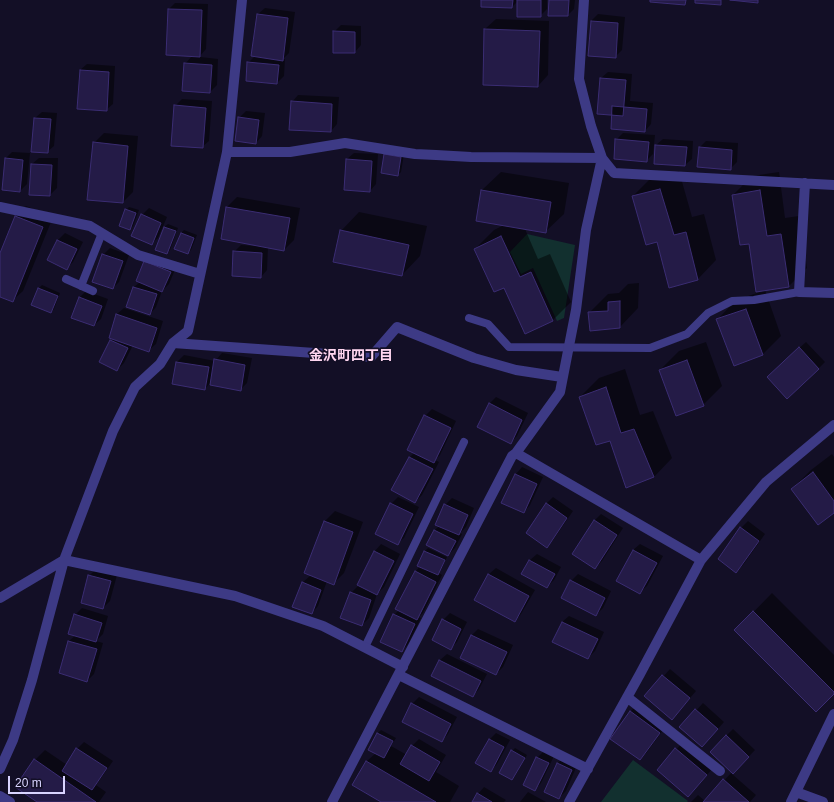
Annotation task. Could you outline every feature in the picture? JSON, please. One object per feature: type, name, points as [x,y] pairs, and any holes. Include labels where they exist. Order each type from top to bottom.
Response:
[{"type":"street","points":[[0,769],[13,740],[23,710],[64,560],[112,430],[135,387],[160,364],[173,343],[188,331],[227,152],[242,0]]},
{"type":"street","points":[[584,0],[579,79],[591,126],[602,158],[614,173],[834,184]]},
{"type":"street","points":[[227,152],[290,152],[345,143],[415,154],[471,157],[602,158]]},
{"type":"street","points":[[332,802],[512,456],[516,453],[560,392],[576,310],[586,230],[602,158]]},
{"type":"street","points":[[806,183],[799,292],[834,293]]},
{"type":"street","points":[[0,207],[90,226],[138,255],[200,274]]},
{"type":"street","points":[[173,343],[371,357],[397,327],[474,358],[516,370],[562,377]]},
{"type":"street","points":[[569,802],[701,560],[766,482],[834,425]]},
{"type":"street","points":[[516,453],[701,560]]},
{"type":"street","points":[[0,598],[64,560],[235,596],[323,626],[365,647],[400,671],[588,769]]},
{"type":"street","points":[[627,697],[720,771]]},
{"type":"street","points":[[791,802],[834,714]]},
{"type":"street","points":[[796,792],[823,802]]},
{"type":"street","points":[[0,796],[10,802]]},
{"type":"lane","points":[[81,286],[102,233]]},
{"type":"lane","points":[[66,279],[93,291]]},
{"type":"lane","points":[[469,318],[488,324],[509,347],[650,348],[687,334],[708,313],[732,301],[754,300],[799,292]]},
{"type":"lane","points":[[365,647],[464,442]]},
{"type":"green space","points":[[527,234],[575,245],[564,318],[557,321],[533,268],[521,274],[510,252]]},
{"type":"green space","points":[[633,760],[688,801],[601,802]]},
{"type":"building","points":[[481,0],[513,0],[512,8],[481,7]]},
{"type":"building","points":[[517,0],[541,0],[541,17],[517,17]]},
{"type":"building","points":[[549,0],[569,0],[568,16],[548,16]]},
{"type":"building","points":[[650,0],[686,0],[685,5],[650,2]]},
{"type":"building","points":[[695,0],[721,0],[721,5],[695,3]]},
{"type":"building","points":[[730,0],[758,0],[758,3]]},
{"type":"building","points":[[168,9],[202,10],[200,57],[166,55]]},
{"type":"building","points":[[257,14],[288,18],[283,61],[251,56]]},
{"type":"building","points":[[591,21],[618,23],[616,58],[588,56]]},
{"type":"building","points":[[484,29],[540,31],[538,87],[483,85]]},
{"type":"building","points":[[333,31],[355,32],[355,53],[333,53]]},
{"type":"building","points":[[247,62],[279,65],[277,84],[246,81]]},
{"type":"building","points":[[184,63],[212,65],[210,93],[182,91]]},
{"type":"building","points":[[80,70],[109,72],[107,111],[77,109]]},
{"type":"building","points":[[600,78],[626,80],[623,116],[597,114]]},
{"type":"building","points":[[291,101],[332,104],[331,132],[289,130]]},
{"type":"building","points":[[174,105],[206,108],[203,148],[171,146]]},
{"type":"building","points":[[612,106],[647,109],[645,132],[611,129]]},
{"type":"building","points":[[238,117],[259,120],[256,144],[235,141]]},
{"type":"building","points":[[34,118],[51,119],[48,153],[31,152]]},
{"type":"building","points":[[615,139],[649,142],[647,162],[614,159]]},
{"type":"building","points":[[93,142],[128,146],[123,203],[87,200]]},
{"type":"building","points":[[655,145],[687,147],[685,166],[654,164]]},
{"type":"building","points":[[699,147],[732,150],[731,170],[697,167]]},
{"type":"building","points":[[384,154],[401,157],[398,176],[381,173]]},
{"type":"building","points":[[5,158],[23,160],[20,192],[2,190]]},
{"type":"building","points":[[346,159],[372,161],[370,192],[344,190]]},
{"type":"building","points":[[31,164],[52,165],[50,196],[29,195]]},
{"type":"building","points":[[660,189],[674,235],[686,232],[698,280],[669,288],[657,242],[646,245],[632,196]]},
{"type":"building","points":[[481,190],[551,202],[546,233],[476,221]]},
{"type":"building","points":[[760,190],[767,236],[781,234],[789,287],[756,292],[749,244],[740,245],[732,195]]},
{"type":"building","points":[[226,207],[290,218],[284,251],[221,239]]},
{"type":"building","points":[[125,209],[136,213],[130,230],[119,226]]},
{"type":"building","points":[[141,214],[161,223],[152,245],[131,236]]},
{"type":"building","points":[[15,216],[43,227],[13,302],[0,297],[0,253]]},
{"type":"building","points":[[164,227],[176,231],[167,254],[155,250]]},
{"type":"building","points":[[340,230],[409,245],[402,276],[333,262]]},
{"type":"building","points":[[181,233],[194,238],[188,254],[174,249]]},
{"type":"building","points":[[501,236],[520,277],[531,272],[553,321],[525,334],[504,288],[494,292],[474,249]]},
{"type":"building","points":[[57,240],[77,249],[67,270],[47,260]]},
{"type":"building","points":[[233,251],[262,253],[261,278],[232,276]]},
{"type":"building","points":[[102,254],[123,261],[113,289],[92,282]]},
{"type":"building","points":[[144,261],[171,272],[162,292],[136,281]]},
{"type":"building","points":[[133,287],[157,294],[150,315],[126,307]]},
{"type":"building","points":[[38,288],[58,296],[51,313],[31,305]]},
{"type":"building","points":[[79,297],[102,306],[94,326],[71,318]]},
{"type":"building","points":[[620,301],[620,328],[590,331],[588,312],[608,311],[608,302]]},
{"type":"building","points":[[746,309],[763,355],[734,366],[716,319]]},
{"type":"building","points":[[116,314],[157,328],[149,352],[109,338]]},
{"type":"building","points":[[110,340],[128,348],[117,371],[99,362]]},
{"type":"building","points":[[799,347],[819,369],[787,399],[767,377]]},
{"type":"building","points":[[214,359],[245,365],[241,391],[210,385]]},
{"type":"building","points":[[687,360],[704,406],[676,416],[659,370]]},
{"type":"building","points":[[176,362],[209,367],[205,390],[172,384]]},
{"type":"building","points":[[606,387],[621,433],[634,429],[654,477],[626,488],[610,441],[596,445],[579,397]]},
{"type":"building","points":[[489,403],[522,420],[511,444],[477,427]]},
{"type":"building","points":[[424,415],[451,428],[434,463],[407,450]]},
{"type":"building","points":[[409,457],[433,469],[415,503],[391,490]]},
{"type":"building","points":[[813,472],[834,501],[834,513],[818,525],[791,489]]},
{"type":"building","points":[[515,474],[537,484],[524,513],[501,503]]},
{"type":"building","points":[[390,503],[413,514],[398,545],[375,534]]},
{"type":"building","points":[[546,503],[567,518],[547,548],[526,533]]},
{"type":"building","points":[[444,504],[468,515],[459,535],[435,525]]},
{"type":"building","points":[[594,520],[617,535],[595,569],[572,554]]},
{"type":"building","points":[[324,521],[353,532],[334,585],[304,573]]},
{"type":"building","points":[[740,527],[759,541],[736,573],[718,559]]},
{"type":"building","points":[[434,530],[456,541],[448,556],[426,545]]},
{"type":"building","points":[[633,550],[657,563],[640,594],[616,581]]},
{"type":"building","points":[[374,551],[394,561],[377,595],[357,585]]},
{"type":"building","points":[[424,551],[445,560],[438,575],[417,566]]},
{"type":"building","points":[[529,560],[555,574],[547,588],[521,574]]},
{"type":"building","points":[[415,571],[436,582],[417,620],[395,609]]},
{"type":"building","points":[[488,574],[529,596],[515,622],[474,600]]},
{"type":"building","points":[[88,575],[111,581],[103,609],[81,603]]},
{"type":"building","points":[[570,580],[605,598],[596,616],[561,598]]},
{"type":"building","points":[[302,582],[321,590],[312,614],[292,607]]},
{"type":"building","points":[[350,592],[371,600],[362,626],[340,618]]},
{"type":"building","points":[[753,611],[834,692],[834,694],[816,712],[734,630]]},
{"type":"building","points":[[74,614],[102,623],[96,642],[68,634]]},
{"type":"building","points":[[393,614],[415,624],[402,652],[380,642]]},
{"type":"building","points":[[442,619],[461,629],[451,650],[432,640]]},
{"type":"building","points":[[562,622],[598,639],[588,659],[552,642]]},
{"type":"building","points":[[471,635],[507,652],[496,675],[460,658]]},
{"type":"building","points":[[68,641],[97,649],[87,682],[59,673]]},
{"type":"building","points":[[439,660],[481,681],[473,697],[431,676]]},
{"type":"building","points":[[662,675],[690,698],[672,720],[644,696]]},
{"type":"building","points":[[411,703],[451,724],[442,742],[402,722]]},
{"type":"building","points":[[695,709],[718,729],[702,747],[679,727]]},
{"type":"building","points":[[630,711],[660,733],[640,760],[610,739]]},
{"type":"building","points":[[377,733],[393,741],[384,758],[368,750]]},
{"type":"building","points":[[726,735],[749,757],[733,774],[710,752]]},
{"type":"building","points":[[489,739],[504,747],[491,772],[475,763]]},
{"type":"building","points":[[411,745],[440,762],[429,781],[400,764]]},
{"type":"building","points":[[76,748],[107,768],[92,790],[62,771]]},
{"type":"building","points":[[675,748],[707,775],[688,797],[657,770]]},
{"type":"building","points":[[511,750],[525,758],[512,780],[499,773]]},
{"type":"building","points":[[536,757],[549,763],[535,791],[523,785]]},
{"type":"building","points":[[34,759],[96,802],[37,802],[15,787]]},
{"type":"building","points":[[366,761],[436,802],[381,802],[352,785]]},
{"type":"building","points":[[557,763],[572,770],[559,799],[544,792]]},
{"type":"building","points":[[723,779],[749,802],[703,802]]},
{"type":"building","points":[[477,793],[492,802],[472,802]]},
{"type":"district","name":"金沢町四丁目","points":[[351,356]]}]
